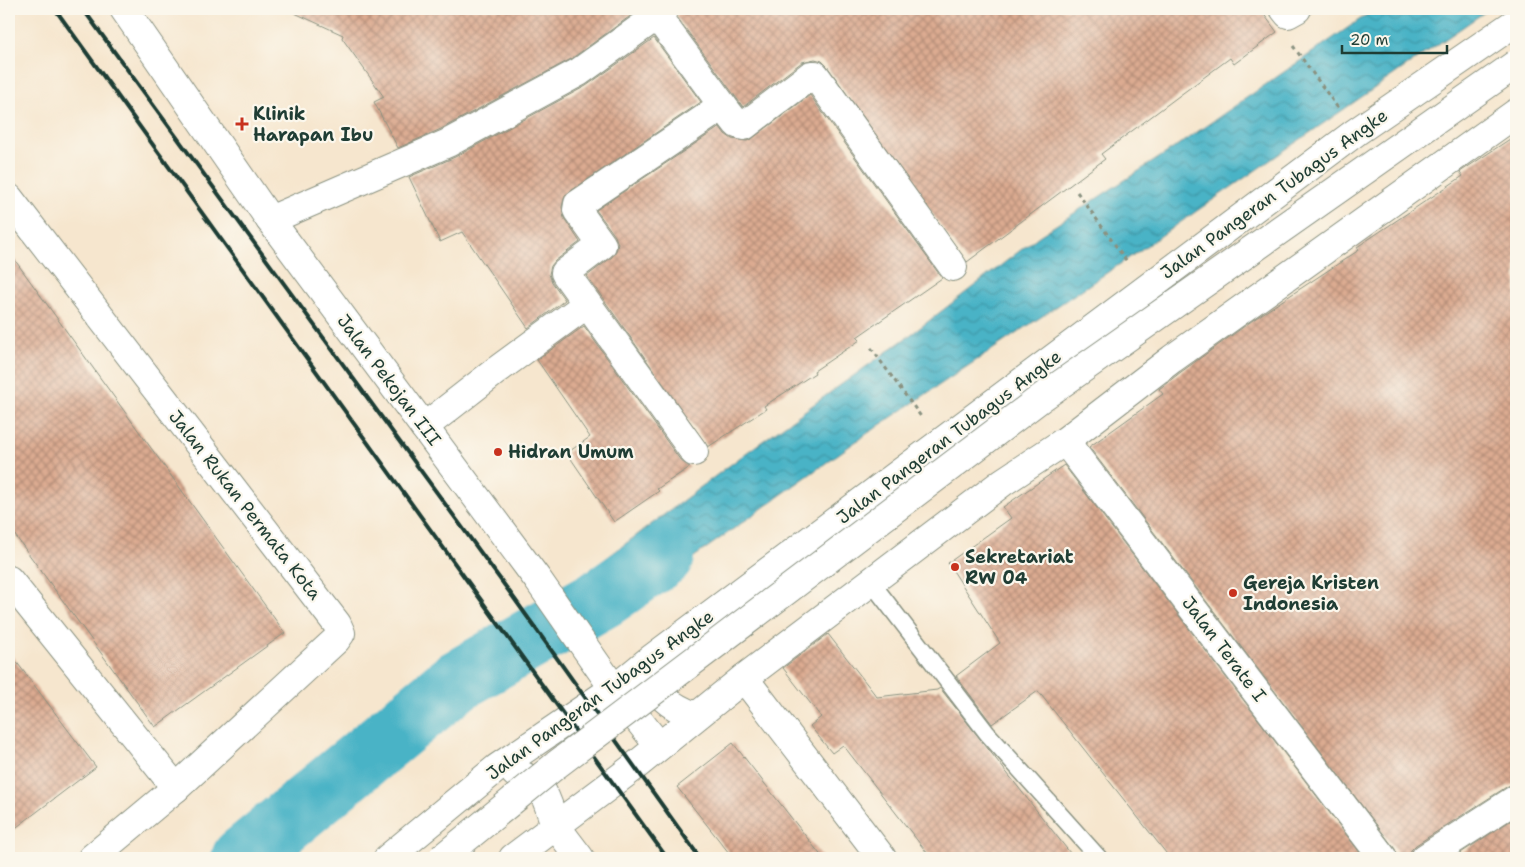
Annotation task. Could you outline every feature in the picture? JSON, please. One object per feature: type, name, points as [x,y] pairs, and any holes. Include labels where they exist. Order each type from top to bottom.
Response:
[{"type":"street","name":"Jalan Pekojan III","points":[[124,9],[270,220],[538,580],[614,689],[659,746]]},
{"type":"street","points":[[1284,9],[1288,14],[1297,9]]},
{"type":"street","points":[[270,220],[448,143],[579,72],[660,12],[737,124],[744,126],[811,75],[815,75],[953,267]]},
{"type":"street","name":"Jalan Pangeran Tubagus Angke","points":[[388,858],[497,768],[614,689],[647,662],[1356,132],[1516,22]]},
{"type":"street","name":"Jalan Pangeran Tubagus Angke","points":[[442,858],[556,765],[1041,398],[1516,64]]},
{"type":"street","points":[[694,452],[565,273],[602,245],[577,210],[578,204],[723,106]]},
{"type":"street","points":[[513,858],[744,678],[1004,482],[1065,440],[1172,359],[1516,113]]},
{"type":"street","name":"Jalan Rukan Permata Kota","points":[[9,198],[337,624],[341,633],[336,640],[176,788],[92,858]]},
{"type":"street","points":[[424,427],[587,304]]},
{"type":"street","name":"Jalan Terate I","points":[[1065,440],[1383,858]]},
{"type":"street","points":[[9,580],[176,788]]},
{"type":"street","points":[[647,662],[652,681],[662,696],[676,709],[696,716]]},
{"type":"street","points":[[744,678],[882,858]]},
{"type":"street","points":[[497,768],[526,776],[543,790],[555,825],[580,858]]},
{"type":"street","points":[[1425,858],[1516,799]]},
{"type":"lane","points":[[870,582],[987,733],[1099,858]]},
{"type":"path","points":[[1290,43],[1339,110]]},
{"type":"path","points":[[1077,192],[1130,267]]},
{"type":"path","points":[[871,348],[924,421]]},
{"type":"water","points":[[1375,9],[1489,9],[1123,262],[865,435],[673,572],[605,626],[576,581],[746,453],[917,330],[1039,236],[1174,148]]},
{"type":"water","points":[[419,683],[450,718],[284,858],[208,858]]},
{"type":"building","points":[[286,9],[640,9],[571,59],[441,129],[398,148],[374,102],[384,97],[342,38],[343,35]]},
{"type":"building","points":[[679,9],[1260,9],[1277,32],[1234,64],[1230,58],[1101,154],[1105,159],[967,262],[822,61],[815,59],[802,62],[743,107],[677,17]]},
{"type":"building","points":[[654,38],[701,102],[565,195],[562,207],[564,218],[580,242],[555,261],[551,266],[549,274],[552,282],[565,300],[528,328],[462,232],[440,242],[409,177],[455,157],[586,86]]},
{"type":"building","points":[[810,95],[942,278],[857,337],[860,340],[814,371],[815,373],[764,406],[766,409],[708,447],[587,276],[612,257],[618,244],[615,236],[596,210],[720,127],[732,139],[747,141]]},
{"type":"building","points":[[1516,135],[1516,784],[1508,786],[1416,845],[1411,850],[1409,858],[1398,858],[1395,849],[1089,447],[1163,394],[1159,389],[1181,372],[1253,320],[1359,250],[1357,247],[1463,176],[1460,172]]},
{"type":"building","points":[[9,252],[285,633],[155,727],[9,527]]},
{"type":"building","points":[[584,326],[681,461],[690,467],[657,489],[659,491],[614,522],[567,453],[590,437],[537,360]]},
{"type":"building","points":[[1064,465],[1364,858],[1170,858],[1038,691],[992,724],[956,676],[1000,643],[948,563],[1011,518],[1003,507]]},
{"type":"building","points":[[828,634],[877,697],[937,690],[940,688],[1074,858],[931,858],[843,745],[832,753],[810,726],[821,717],[783,668]]},
{"type":"building","points":[[9,652],[96,767],[9,833]]},
{"type":"building","points":[[733,743],[823,858],[733,858],[677,787]]},
{"type":"building","points":[[1516,817],[1516,858],[1453,858]]},
{"type":"waterway","points":[[242,858],[457,681],[604,597],[663,556]]},
{"type":"railway","points":[[55,9],[667,858]]},
{"type":"railway","points":[[83,9],[511,594],[700,858]]},
{"type":"place","name":"Klinik Harapan Ibu","points":[[242,124]]},
{"type":"place","name":"Hidran Umum","points":[[498,452]]},
{"type":"place","name":"Sekretariat RW 04","points":[[955,567]]},
{"type":"place","name":"Gereja Kristen Indonesia","points":[[1233,593]]}]
